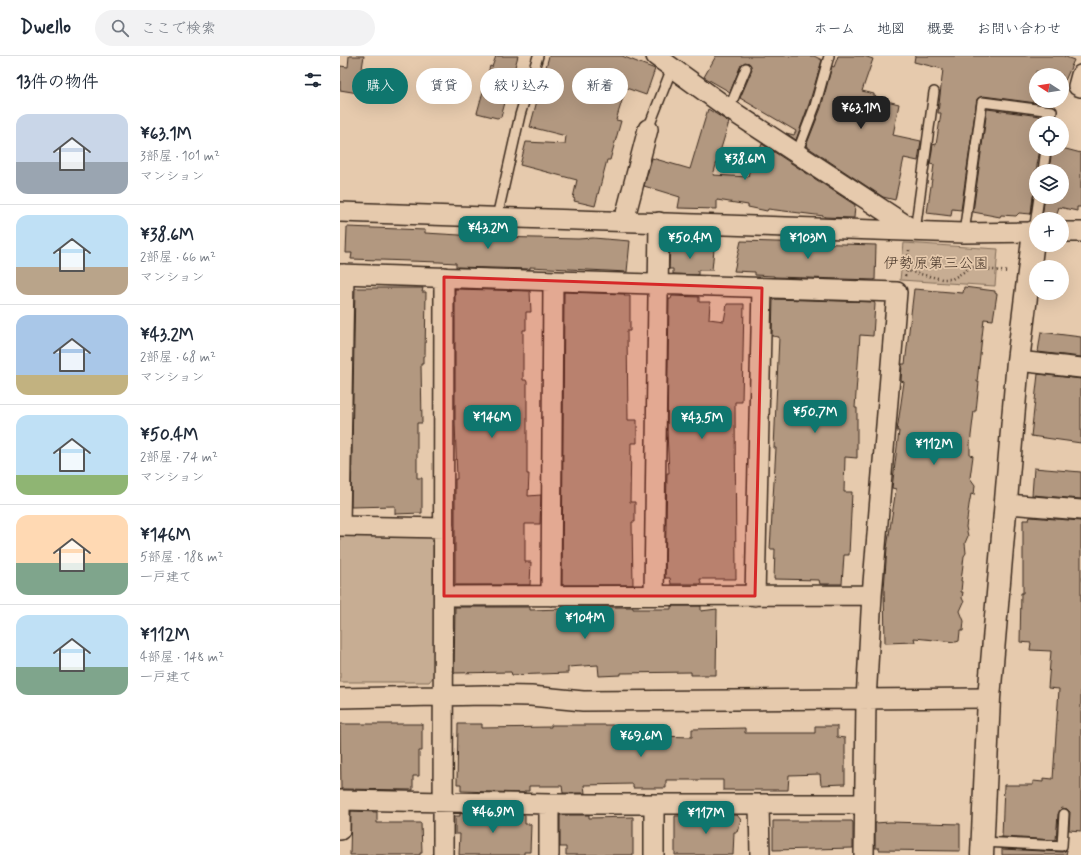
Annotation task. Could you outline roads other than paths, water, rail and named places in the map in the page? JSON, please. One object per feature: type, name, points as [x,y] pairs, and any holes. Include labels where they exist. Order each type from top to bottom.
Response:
[{"type":"street","points":[[656,56],[729,109],[797,154],[912,239]]},
{"type":"street","points":[[1081,75],[1078,86],[1081,86]]},
{"type":"street","points":[[624,221],[648,129]]},
{"type":"street","points":[[340,212],[659,222],[912,239],[964,233],[1029,232]]},
{"type":"street","points":[[654,595],[659,222]]},
{"type":"street","points":[[1069,232],[1081,232]]},
{"type":"street","points":[[982,849],[989,698],[1007,504],[1018,362],[1032,252]]},
{"type":"street","points":[[444,528],[340,526],[342,274],[897,292],[872,595],[866,700],[864,855]]},
{"type":"street","points":[[442,855],[444,696],[444,277]]},
{"type":"street","points":[[551,596],[553,281]]},
{"type":"street","points":[[755,596],[762,288]]},
{"type":"street","points":[[1018,362],[1081,368]]},
{"type":"street","points":[[1007,504],[1081,510]]},
{"type":"street","points":[[444,596],[872,595]]},
{"type":"street","points":[[340,698],[531,696],[583,701],[989,698]]},
{"type":"street","points":[[340,830],[340,800],[549,804],[864,804]]},
{"type":"street","points":[[549,804],[549,855]]},
{"type":"street","points":[[654,804],[654,855]]},
{"type":"street","points":[[759,804],[760,855]]},
{"type":"lane","points":[[496,217],[520,115],[538,56]]},
{"type":"lane","points":[[797,154],[815,106],[829,56]]},
{"type":"lane","points":[[648,129],[672,68]]},
{"type":"lane","points":[[729,109],[746,68]]},
{"type":"lane","points":[[912,239],[934,92]]},
{"type":"lane","points":[[964,233],[982,102],[1052,111],[1051,116]]},
{"type":"lane","points":[[982,849],[1062,846],[1064,814]]},
{"type":"park label","name":"伊勢原第三公園","points":[[936,264]]}]
